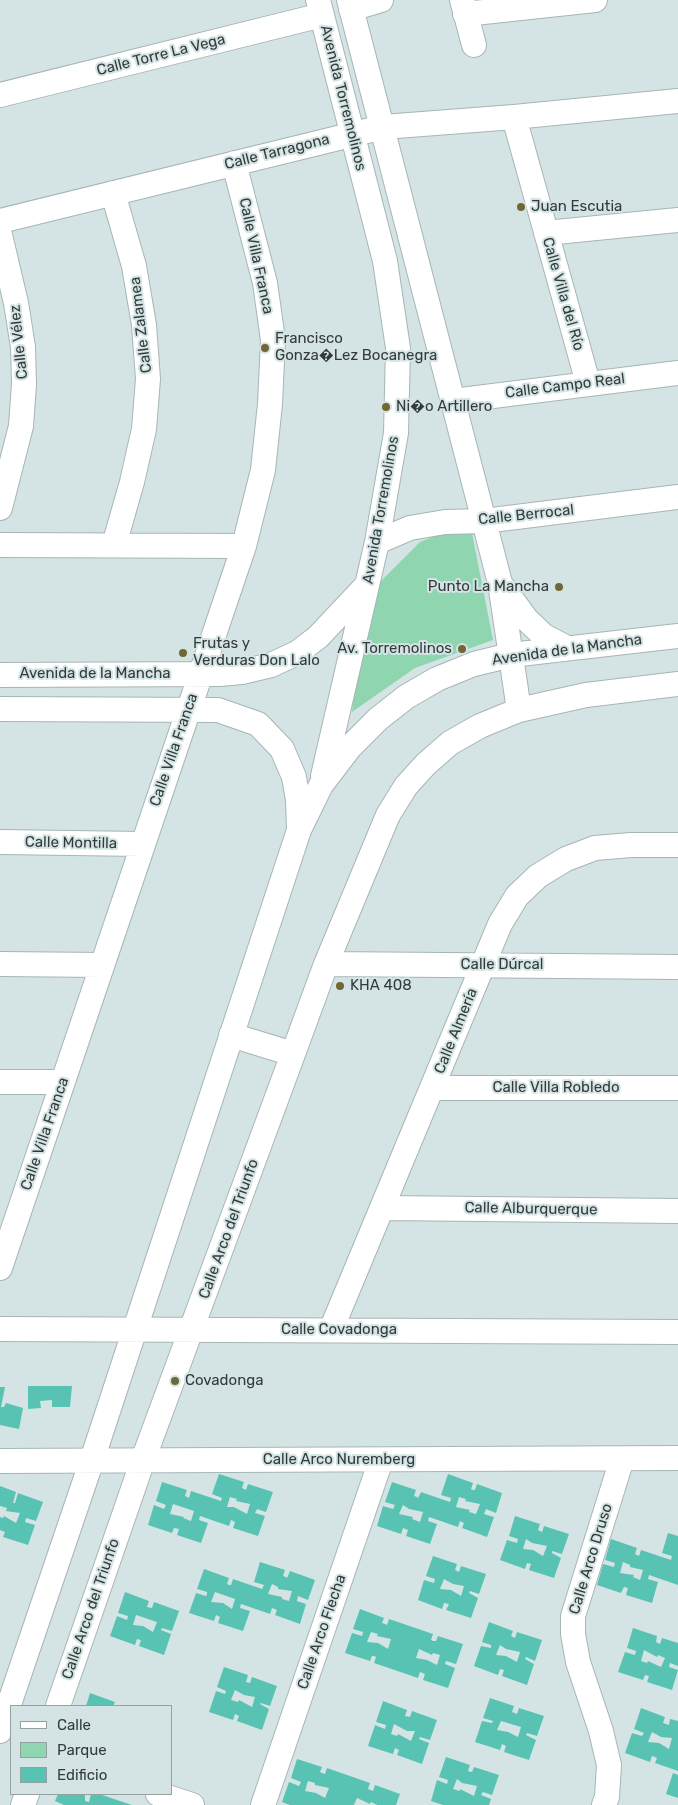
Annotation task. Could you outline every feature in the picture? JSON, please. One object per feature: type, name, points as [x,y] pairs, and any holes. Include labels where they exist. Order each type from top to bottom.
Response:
[{"type":"street","points":[[350,4],[381,0]]},
{"type":"street","points":[[474,45],[463,7],[595,0]]},
{"type":"street","name":"Avenida Torremolinos","points":[[350,4],[500,582],[519,710]]},
{"type":"street","name":"Avenida Torremolinos","points":[[320,8],[385,261],[398,348],[396,433],[377,542],[321,785]]},
{"type":"street","name":"Calle Torre La Vega","points":[[0,95],[320,8]]},
{"type":"street","name":"Calle Tarragona","points":[[0,221],[383,127],[514,117],[678,101]]},
{"type":"street","name":"Calle Villa del Río","points":[[514,117],[588,383]]},
{"type":"street","name":"Calle Villa Franca","points":[[0,1268],[11,1201],[62,1082],[187,709],[244,546],[262,470],[270,404],[273,340],[265,283],[234,163]]},
{"type":"street","name":"Calle Zalamea","points":[[113,193],[134,266],[144,325],[148,379],[144,429],[132,482],[114,545]]},
{"type":"street","points":[[546,233],[678,220]]},
{"type":"street","name":"Calle Vélez","points":[[0,235],[16,303],[23,347],[24,384],[21,426],[0,508]]},
{"type":"street","name":"Calle Campo Real","points":[[453,401],[678,372]]},
{"type":"street","name":"Calle Berrocal","points":[[377,542],[410,528],[436,523],[484,521],[678,497]]},
{"type":"street","points":[[0,545],[244,546]]},
{"type":"street","points":[[500,582],[527,620],[544,636],[567,648]]},
{"type":"street","name":"Avenida de la Mancha","points":[[0,675],[200,674],[242,672],[271,665],[297,653],[318,637],[368,583]]},
{"type":"street","name":"Avenida de la Mancha","points":[[321,785],[350,747],[378,719],[406,697],[437,679],[467,667],[511,655],[678,636]]},
{"type":"street","points":[[519,710],[586,695],[678,684]]},
{"type":"street","points":[[0,709],[218,710],[258,724],[282,749],[294,777],[298,800],[299,830]]},
{"type":"street","name":"Calle Arco del Triunfo","points":[[58,1705],[143,1460],[326,964],[388,815],[406,786],[426,764],[450,743],[480,726],[519,710]]},
{"type":"street","points":[[0,1731],[92,1460],[299,830],[321,785]]},
{"type":"street","name":"Calle Montilla","points":[[0,842],[142,844]]},
{"type":"street","name":"Calle Almería","points":[[331,1330],[500,924],[517,896],[538,876],[566,859],[595,848],[631,845],[678,845]]},
{"type":"street","points":[[0,964],[102,965]]},
{"type":"street","name":"Calle Dúrcal","points":[[326,964],[678,966]]},
{"type":"street","points":[[231,1035],[293,1054]]},
{"type":"street","points":[[0,1082],[62,1082]]},
{"type":"street","name":"Calle Villa Robledo","points":[[433,1088],[678,1088]]},
{"type":"street","name":"Calle Alburquerque","points":[[383,1208],[678,1211]]},
{"type":"street","name":"Calle Covadonga","points":[[0,1329],[678,1332]]},
{"type":"street","name":"Calle Arco Nuremberg","points":[[0,1461],[678,1458]]},
{"type":"street","name":"Calle Arco Druso","points":[[604,1805],[607,1797],[609,1765],[601,1731],[578,1662],[573,1634],[573,1616],[622,1459]]},
{"type":"street","name":"Calle Arco Flecha","points":[[263,1805],[381,1460]]},
{"type":"street","points":[[161,1795],[192,1805]]},
{"type":"green space","points":[[442,533],[472,533],[493,640],[415,668],[352,712],[355,684],[379,583],[420,542]]},
{"type":"building","points":[[28,1386],[72,1386],[70,1407],[52,1407],[52,1400],[40,1401],[41,1408],[28,1409]]},
{"type":"building","points":[[0,1387],[5,1387],[1,1407],[4,1407],[6,1403],[23,1408],[19,1429],[0,1425]]},
{"type":"building","points":[[219,1474],[244,1482],[242,1488],[246,1490],[248,1484],[273,1492],[266,1512],[257,1509],[255,1513],[265,1516],[258,1536],[233,1528],[235,1522],[231,1520],[229,1526],[200,1516],[199,1520],[208,1523],[201,1543],[177,1535],[179,1529],[174,1528],[172,1533],[148,1525],[154,1505],[164,1509],[166,1505],[156,1501],[162,1482],[187,1490],[185,1496],[189,1498],[191,1491],[221,1501],[222,1498],[212,1494]],"holes":[[[230,1497],[237,1499],[236,1501],[250,1504],[247,1514],[234,1507],[227,1507]],[[173,1504],[194,1511],[191,1521],[184,1517],[170,1514]]]},
{"type":"building","points":[[448,1474],[473,1483],[471,1489],[473,1490],[475,1490],[477,1484],[502,1493],[496,1513],[486,1509],[484,1514],[494,1517],[487,1537],[462,1528],[464,1523],[460,1521],[458,1527],[429,1517],[428,1521],[437,1524],[430,1544],[406,1536],[408,1530],[403,1528],[401,1534],[377,1526],[383,1506],[393,1509],[395,1505],[385,1502],[392,1482],[416,1490],[414,1496],[418,1498],[421,1492],[450,1502],[451,1498],[441,1495]],"holes":[[[459,1497],[466,1499],[465,1501],[480,1504],[476,1514],[469,1512],[470,1510],[456,1507]],[[403,1505],[409,1509],[423,1512],[420,1522],[412,1519],[413,1517],[399,1514]]]},
{"type":"building","points":[[0,1486],[16,1492],[13,1503],[15,1503],[18,1493],[43,1502],[36,1521],[26,1518],[25,1522],[35,1525],[28,1545],[3,1537],[5,1532],[0,1530],[0,1517],[3,1518],[4,1516],[16,1523],[20,1513],[6,1511],[7,1508],[0,1506]]},
{"type":"building","points":[[515,1516],[540,1524],[538,1530],[542,1532],[544,1526],[569,1534],[562,1554],[552,1551],[552,1553],[561,1558],[554,1578],[529,1570],[531,1564],[527,1563],[525,1569],[500,1560],[507,1540],[517,1543],[518,1539],[509,1536]],"holes":[[[526,1539],[532,1543],[547,1546],[543,1556],[533,1550],[523,1549]]]},
{"type":"building","points":[[668,1533],[678,1536],[678,1585],[649,1575],[648,1579],[658,1582],[652,1603],[626,1595],[628,1588],[624,1587],[621,1593],[597,1585],[603,1564],[614,1567],[615,1563],[605,1560],[611,1539],[637,1548],[635,1554],[639,1556],[641,1550],[671,1560],[672,1556],[662,1553]],"holes":[[[623,1562],[630,1565],[630,1567],[643,1570],[640,1580],[633,1577],[634,1575],[620,1573]]]},
{"type":"building","points":[[433,1556],[457,1564],[455,1570],[459,1572],[461,1566],[486,1574],[479,1594],[470,1591],[469,1593],[478,1598],[471,1618],[446,1610],[449,1604],[444,1603],[442,1609],[418,1600],[424,1580],[434,1583],[435,1579],[426,1576]],"holes":[[[444,1579],[453,1584],[464,1586],[461,1596],[451,1590],[440,1589]]]},
{"type":"building","points":[[260,1562],[285,1570],[283,1576],[287,1578],[290,1571],[315,1580],[308,1600],[298,1596],[297,1601],[306,1604],[300,1624],[275,1615],[277,1610],[272,1608],[270,1614],[241,1604],[240,1608],[250,1611],[243,1631],[218,1623],[220,1617],[216,1615],[214,1621],[189,1613],[196,1593],[206,1596],[207,1594],[207,1592],[197,1589],[204,1569],[229,1578],[227,1584],[229,1585],[231,1585],[233,1579],[262,1589],[264,1585],[254,1582]],"holes":[[[272,1584],[278,1587],[278,1589],[292,1591],[289,1601],[282,1599],[282,1597],[268,1594]],[[215,1592],[235,1599],[232,1609],[223,1603],[211,1602]]]},
{"type":"building","points":[[125,1592],[149,1601],[147,1607],[152,1608],[154,1602],[179,1611],[172,1631],[162,1628],[161,1630],[171,1634],[164,1655],[139,1646],[141,1640],[137,1639],[135,1645],[110,1636],[117,1616],[127,1620],[128,1616],[118,1613]],"holes":[[[136,1615],[157,1622],[153,1632],[143,1626],[133,1625]]]},
{"type":"building","points":[[360,1609],[384,1618],[382,1623],[387,1625],[389,1619],[433,1634],[431,1640],[433,1641],[436,1641],[438,1636],[463,1644],[456,1664],[446,1661],[445,1664],[455,1668],[448,1688],[423,1680],[425,1674],[420,1672],[418,1678],[374,1663],[376,1657],[374,1656],[372,1656],[370,1661],[345,1653],[352,1633],[362,1636],[363,1632],[353,1629]],"holes":[[[371,1632],[378,1634],[377,1636],[391,1639],[388,1649],[378,1643],[367,1642]],[[419,1649],[432,1655],[433,1653],[440,1655],[437,1665],[427,1660],[416,1658]]]},
{"type":"building","points":[[489,1622],[513,1631],[511,1636],[515,1638],[517,1632],[542,1640],[535,1661],[526,1657],[525,1659],[534,1664],[527,1685],[502,1676],[504,1670],[500,1669],[498,1675],[474,1666],[481,1646],[491,1648],[491,1645],[482,1642]],"holes":[[[500,1645],[506,1649],[520,1652],[517,1662],[506,1656],[496,1655]]]},
{"type":"building","points":[[633,1628],[657,1636],[656,1642],[660,1644],[662,1638],[678,1643],[678,1666],[670,1663],[669,1667],[678,1670],[672,1690],[647,1682],[649,1676],[645,1675],[643,1680],[618,1672],[625,1652],[635,1655],[636,1651],[627,1648]],"holes":[[[644,1650],[657,1657],[658,1655],[665,1658],[661,1667],[648,1661],[647,1663],[641,1661]]]},
{"type":"building","points":[[224,1667],[248,1675],[246,1682],[250,1683],[252,1677],[277,1686],[270,1706],[260,1704],[269,1709],[262,1730],[237,1721],[239,1716],[235,1714],[233,1720],[209,1712],[216,1691],[225,1694],[226,1691],[217,1687]],"holes":[[[235,1690],[244,1695],[255,1697],[252,1707],[239,1700],[238,1702],[231,1700]]]},
{"type":"building","points":[[90,1693],[115,1702],[114,1705],[86,1705]]},
{"type":"building","points":[[490,1698],[514,1706],[512,1712],[517,1714],[519,1708],[544,1716],[537,1736],[527,1733],[526,1735],[536,1740],[529,1760],[504,1752],[506,1746],[502,1744],[500,1750],[475,1742],[482,1721],[492,1723],[493,1721],[483,1718]],"holes":[[[501,1721],[521,1727],[518,1737],[508,1732],[497,1730]]]},
{"type":"building","points":[[383,1701],[407,1710],[405,1716],[410,1717],[412,1711],[437,1720],[430,1740],[420,1737],[419,1739],[429,1743],[422,1764],[397,1755],[399,1750],[395,1748],[393,1754],[368,1746],[375,1725],[385,1729],[386,1725],[376,1722]],"holes":[[[394,1724],[407,1731],[415,1731],[411,1741],[398,1734],[397,1736],[391,1734]]]},
{"type":"building","points":[[641,1708],[665,1717],[663,1723],[669,1725],[670,1719],[678,1721],[678,1771],[655,1763],[657,1758],[655,1757],[652,1756],[650,1762],[625,1753],[632,1733],[642,1736],[644,1733],[634,1729]],"holes":[[[652,1732],[661,1737],[672,1738],[669,1749],[659,1743],[648,1742]]]},
{"type":"building","points":[[446,1757],[470,1765],[468,1771],[472,1772],[474,1767],[499,1775],[492,1795],[483,1792],[481,1795],[491,1799],[489,1805],[443,1805],[431,1801],[437,1780],[447,1784],[448,1780],[439,1777]],"holes":[[[457,1779],[462,1783],[477,1786],[474,1796],[460,1789],[460,1791],[453,1789]]]},
{"type":"building","points":[[297,1759],[322,1767],[320,1772],[325,1774],[327,1768],[370,1783],[368,1789],[373,1791],[375,1785],[400,1794],[396,1805],[377,1805],[371,1802],[370,1804],[357,1798],[354,1805],[290,1805],[282,1802],[289,1782],[299,1786],[301,1782],[291,1778]],"holes":[[[308,1781],[315,1783],[315,1785],[329,1788],[325,1798],[316,1793],[305,1791]]]},
{"type":"building","points":[[673,1773],[678,1775],[678,1798],[666,1794]]},
{"type":"building","points":[[58,1795],[85,1795],[85,1801],[89,1802],[91,1795],[102,1795],[132,1805],[64,1805],[55,1801]]},
{"type":"place","name":"Juan Escutia","points":[[521,207]]},
{"type":"place","name":"Francisco Gonza�Lez Bocanegra","points":[[265,348]]},
{"type":"place","name":"Ni�o Artillero","points":[[386,407]]},
{"type":"place","name":"Punto La Mancha","points":[[559,587]]},
{"type":"place","name":"Av. Torremolinos","points":[[462,649]]},
{"type":"place","name":"Frutas y Verduras Don Lalo","points":[[183,653]]},
{"type":"place","name":"KHA 408","points":[[340,986]]},
{"type":"place","name":"Covadonga","points":[[175,1381]]}]
